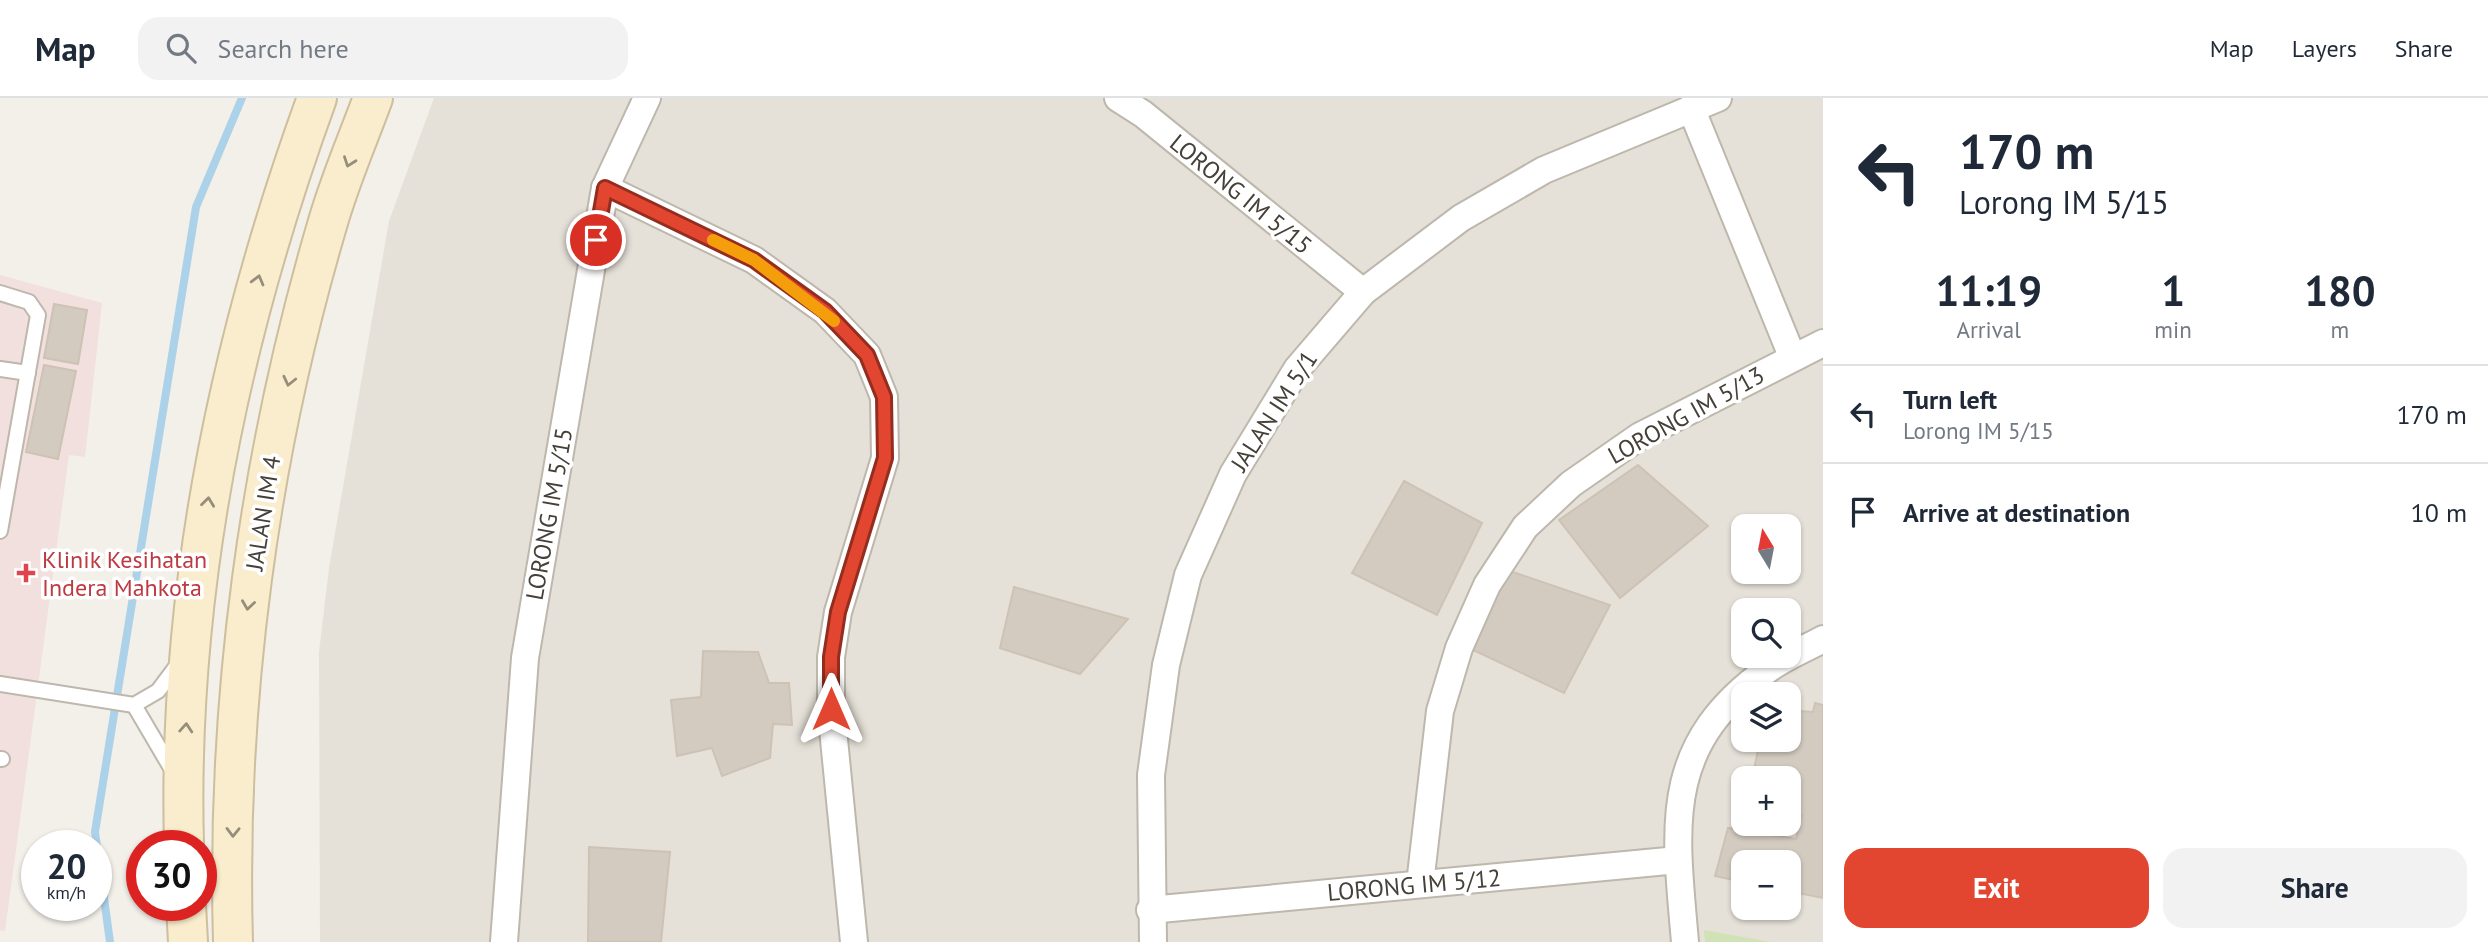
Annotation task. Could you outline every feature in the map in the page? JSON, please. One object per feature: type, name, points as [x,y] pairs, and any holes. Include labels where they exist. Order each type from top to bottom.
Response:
[{"type":"street","points":[[184,830],[183,783],[191,644],[210,486],[239,350],[278,205],[317,98]]},
{"type":"street","name":"JALAN IM 4","points":[[233,942],[234,786],[244,636],[267,475],[328,221],[373,98]]},
{"type":"street","name":"LORONG IM 5/15","points":[[505,942],[525,658],[605,188],[648,98]]},
{"type":"street","name":"LORONG IM 5/15","points":[[1118,98],[1149,106],[1363,292]]},
{"type":"street","name":"JALAN IM 5/1","points":[[1153,942],[1150,910],[1150,775],[1166,665],[1188,575],[1233,474],[1297,369],[1363,292],[1461,218],[1544,170],[1718,98]]},
{"type":"street","points":[[1691,108],[1792,356]]},
{"type":"street","points":[[605,188],[754,260],[825,311],[867,355],[884,397],[885,458],[838,612],[831,657],[831,709],[854,942]]},
{"type":"street","name":"LORONG IM 5/13","points":[[1420,884],[1440,711],[1459,648],[1487,585],[1525,527],[1571,484],[1640,436],[1792,356],[1823,343]]},
{"type":"street","points":[[1685,942],[1678,860],[1679,795],[1692,756],[1712,721],[1735,695],[1769,668],[1823,639]]},
{"type":"street","name":"LORONG IM 5/12","points":[[1150,910],[1678,860]]},
{"type":"street","points":[[187,921],[188,942]]},
{"type":"lane","points":[[0,293],[35,307],[38,315],[4,490],[0,531]]},
{"type":"lane","points":[[0,369],[28,373]]},
{"type":"lane","points":[[0,684],[130,704],[158,691],[191,644]]},
{"type":"lane","points":[[130,704],[183,783]]},
{"type":"shaded area","points":[[434,98],[1823,98],[1823,942],[320,942],[319,652],[329,568],[389,221]]},
{"type":"shaded area","name":"Klinik Kesihatan Indera Mahkota","points":[[0,275],[102,303],[85,457],[69,455],[5,931],[0,930]]},
{"type":"green space","points":[[1704,930],[1771,942],[1705,942]]},
{"type":"building","points":[[54,304],[87,310],[78,364],[44,358]]},
{"type":"building","points":[[44,365],[76,371],[58,459],[26,452]]},
{"type":"building","points":[[1638,465],[1708,526],[1620,598],[1559,520]]},
{"type":"building","points":[[1404,481],[1482,523],[1437,615],[1352,573]]},
{"type":"building","points":[[1510,571],[1610,605],[1564,693],[1469,648]]},
{"type":"building","points":[[1014,587],[1128,619],[1080,674],[1000,648]]},
{"type":"building","points":[[703,651],[758,652],[769,683],[789,683],[792,725],[773,724],[770,758],[722,776],[712,748],[677,756],[671,700],[701,697]]},
{"type":"building","points":[[1815,703],[1823,705],[1823,898],[1801,894],[1801,850],[1731,850],[1731,879],[1715,876],[1728,828],[1731,828],[1731,836],[1777,836],[1796,839],[1797,836],[1801,836],[1801,766],[1755,766],[1758,752],[1801,752],[1801,711],[1813,712]]},
{"type":"building","points":[[589,847],[670,852],[661,942],[588,942]]},
{"type":"waterway","points":[[110,942],[95,832],[196,207],[242,98]]},
{"type":"slow traffic","points":[[713,240],[754,260],[825,311],[834,321]]},
{"type":"place","name":"Klinik Kesihatan Indera Mahkota","points":[[26,573]]},
{"type":"route","points":[[596,240],[605,188],[754,260],[825,311],[867,355],[884,397],[885,458],[838,612],[831,657],[831,709]]}]
